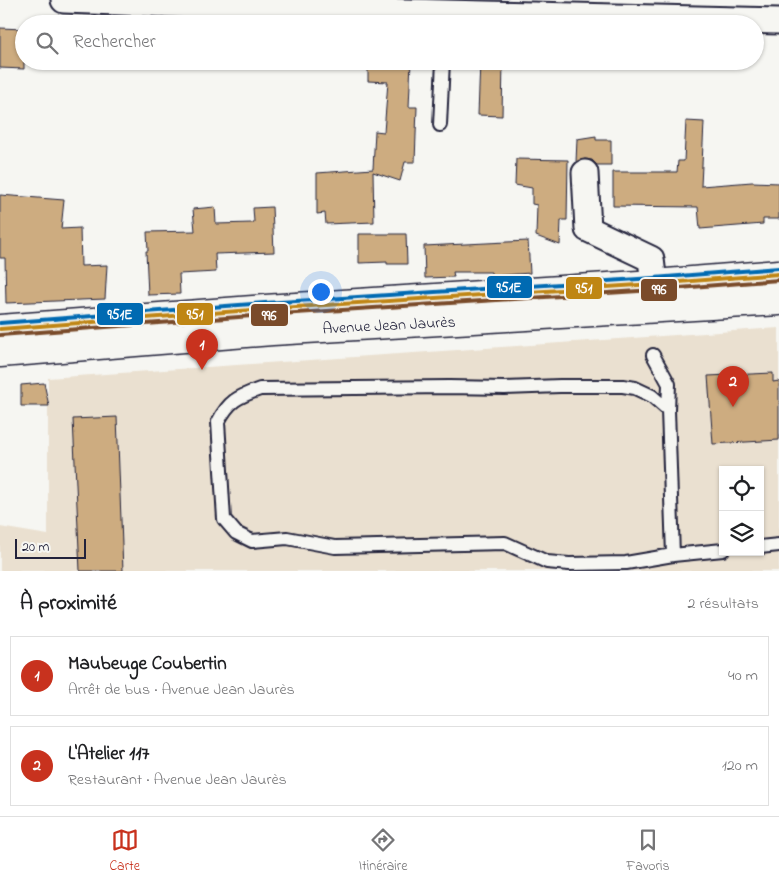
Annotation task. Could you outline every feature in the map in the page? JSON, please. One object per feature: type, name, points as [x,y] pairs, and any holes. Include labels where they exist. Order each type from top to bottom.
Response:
[{"type":"main road","name":"Avenue Jean Jaurès","points":[[0,329],[779,274]]},
{"type":"main road","name":"Avenue Jean Jaurès","points":[[0,352],[272,331],[779,301]]},
{"type":"street","points":[[64,0],[324,5],[410,15]]},
{"type":"street","points":[[499,15],[579,9],[679,15]]},
{"type":"street","points":[[764,20],[779,21]]},
{"type":"street","points":[[585,173],[588,229],[651,259],[654,284]]},
{"type":"lane","points":[[440,125],[443,70]]},
{"type":"lane","points":[[653,355],[669,384],[668,410],[673,555]]},
{"type":"lane","points":[[668,410],[652,396],[635,388],[623,386],[260,389],[240,396],[224,411],[218,422],[224,519],[236,532],[252,541],[287,538],[335,546],[505,543],[547,562],[569,564],[626,563],[673,555],[719,550]]},
{"type":"lane","points":[[764,547],[779,545]]},
{"type":"shaded area","points":[[779,328],[779,571],[0,571],[0,527],[48,535],[48,378]]},
{"type":"building","points":[[0,28],[15,29],[15,69],[0,68]]},
{"type":"building","points":[[368,70],[411,70],[409,107],[417,107],[415,162],[405,162],[400,181],[373,172],[374,222],[326,224],[325,213],[317,214],[317,173],[373,169],[375,131],[384,132],[388,82],[368,81]]},
{"type":"building","points":[[480,70],[503,70],[502,116],[478,115]]},
{"type":"building","points":[[686,121],[704,122],[701,186],[752,182],[779,183],[779,219],[763,219],[763,224],[700,229],[698,207],[613,206],[613,172],[677,172],[678,161],[684,161]]},
{"type":"building","points":[[596,136],[596,140],[611,140],[611,165],[597,165],[592,160],[585,159],[576,162],[577,139]]},
{"type":"building","points":[[516,159],[568,160],[567,220],[561,220],[560,245],[536,236],[537,205],[532,204],[532,188],[515,185]]},
{"type":"building","points":[[0,195],[64,200],[61,229],[80,228],[81,266],[107,265],[105,299],[6,303],[5,258],[0,258]]},
{"type":"building","points":[[215,207],[216,224],[252,223],[254,222],[253,208],[272,207],[274,252],[215,254],[216,272],[179,274],[180,294],[148,295],[147,232],[195,231],[193,209]]},
{"type":"building","points":[[359,234],[406,234],[407,264],[387,264],[387,262],[359,263]]},
{"type":"building","points":[[528,241],[530,273],[491,276],[491,272],[453,272],[454,277],[425,278],[424,246]]},
{"type":"building","points":[[773,373],[773,382],[779,381],[779,440],[713,444],[708,376]]},
{"type":"building","points":[[44,383],[49,406],[21,406],[21,385]]},
{"type":"building","points":[[117,417],[123,571],[80,571],[73,419]]},
{"type":"transit line","name":"951E","points":[[0,323],[779,268]]},
{"type":"transit line","name":"951","points":[[0,329],[779,274]]},
{"type":"transit line","name":"996","points":[[0,335],[779,280]]},
{"type":"place","name":"Maubeuge Coubertin","points":[[202,370]]},
{"type":"place","name":"L'Atelier 117","points":[[733,407]]}]
